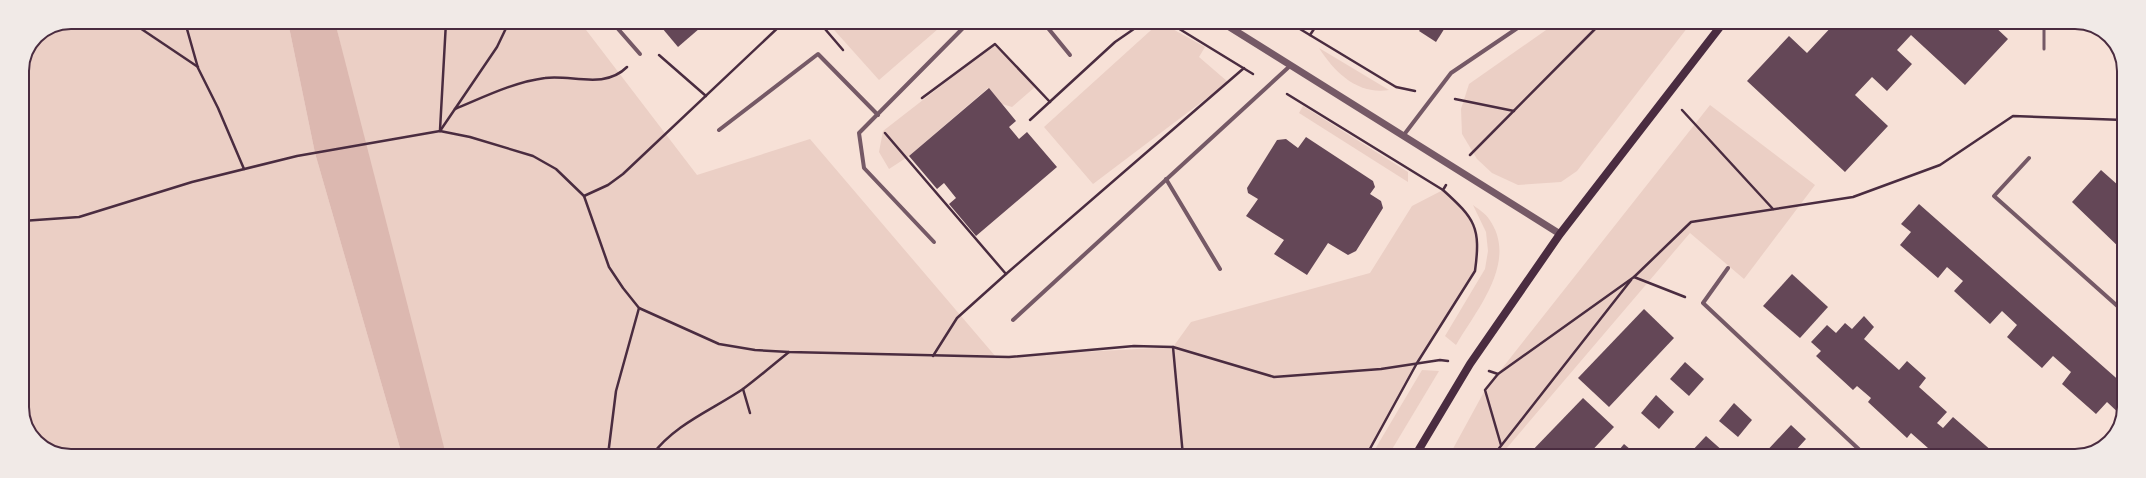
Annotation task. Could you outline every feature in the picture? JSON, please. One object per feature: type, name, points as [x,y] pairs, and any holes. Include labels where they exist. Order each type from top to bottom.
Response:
[{"type":"main road","points":[[1419,449],[1470,364],[1560,234],[1718,29]]},
{"type":"street","points":[[618,29],[640,54]]},
{"type":"street","points":[[934,242],[864,168],[859,134],[962,29]]},
{"type":"street","points":[[1049,29],[1070,55]]},
{"type":"street","points":[[1234,29],[1560,234]]},
{"type":"street","points":[[1403,136],[1451,73],[1516,29]]},
{"type":"street","points":[[719,130],[818,54],[878,115]]},
{"type":"street","points":[[1013,320],[1291,65]]},
{"type":"street","points":[[2029,158],[1994,196],[2117,306]]},
{"type":"street","points":[[1166,180],[1220,269]]},
{"type":"street","points":[[1728,268],[1703,304],[1858,449]]},
{"type":"lane","points":[[2044,29],[2044,49]]},
{"type":"path","points":[[141,29],[198,68]]},
{"type":"path","points":[[187,29],[198,68],[218,108],[244,169]]},
{"type":"path","points":[[440,130],[446,29]]},
{"type":"path","points":[[440,130],[497,46],[506,29]]},
{"type":"path","points":[[584,196],[608,185],[623,174],[777,29]]},
{"type":"path","points":[[1030,120],[1115,42],[1134,29]]},
{"type":"path","points":[[1180,29],[1257,76]]},
{"type":"path","points":[[1301,29],[1396,87],[1418,91]]},
{"type":"path","points":[[1310,35],[1314,29]]},
{"type":"path","points":[[921,99],[995,44],[1050,102]]},
{"type":"path","points":[[455,109],[516,85],[546,77],[586,81],[620,74],[640,54]]},
{"type":"path","points":[[658,54],[706,96]]},
{"type":"path","points":[[1006,274],[1244,68]]},
{"type":"path","points":[[1284,92],[1443,190]]},
{"type":"path","points":[[1668,94],[1773,210]]},
{"type":"path","points":[[1447,97],[1514,111]]},
{"type":"path","points":[[1498,449],[1634,277],[1691,222],[1853,197],[1940,165],[2012,116],[2117,120]]},
{"type":"path","points":[[29,221],[80,217],[192,182],[297,156],[440,130],[470,137],[533,156],[556,169],[584,196],[609,268],[639,308],[719,344],[755,350],[789,352],[1009,357],[1134,346],[1173,347],[1274,377],[1381,369],[1440,360],[1470,364],[1498,374]]},
{"type":"path","points":[[1634,277],[1703,304]]},
{"type":"path","points":[[1501,445],[1485,390],[1498,374],[1634,277]]},
{"type":"path","points":[[609,449],[616,392],[639,308]]},
{"type":"path","points":[[1173,347],[1182,449]]},
{"type":"path","points":[[657,449],[661,444],[704,411],[743,389],[789,352]]},
{"type":"path","points":[[1370,449],[1417,363]]},
{"type":"path","points":[[743,389],[750,413]]},
{"type":"shaded area","points":[[71,29],[289,29],[315,153],[400,449],[71,449],[55,446],[39,435],[32,423],[29,410],[29,71],[32,55],[41,41],[55,32]]},
{"type":"shaded area","points":[[289,29],[337,29],[444,449],[400,449],[315,153]]},
{"type":"shaded area","points":[[337,29],[585,29],[697,175],[810,139],[996,357],[1173,347],[1191,322],[1370,273],[1412,206],[1443,190],[1469,217],[1476,234],[1477,256],[1475,271],[1417,363],[1370,449],[443,449],[369,164]]},
{"type":"shaded area","points":[[833,29],[938,29],[879,80]]},
{"type":"shaded area","points":[[1152,29],[1173,29],[1205,47],[1199,57],[1228,82],[1093,184],[1044,127]]},
{"type":"shaded area","points":[[1547,29],[1686,29],[1577,171],[1561,182],[1518,185],[1492,173],[1477,159],[1462,134],[1461,109],[1469,84]]},
{"type":"shaded area","points":[[995,44],[1035,87],[1012,107],[1002,104],[988,88],[909,156],[889,169],[879,152],[883,131]]},
{"type":"shaded area","points":[[1319,48],[1389,90],[1378,91],[1357,86],[1340,74],[1332,66]]},
{"type":"shaded area","points":[[1710,105],[1815,185],[1744,279],[1690,233],[1506,449],[1453,449],[1485,390]]},
{"type":"shaded area","points":[[1303,106],[1408,172],[1408,182],[1299,113]]},
{"type":"shaded area","points":[[1473,205],[1489,219],[1497,235],[1499,251],[1497,268],[1492,284],[1484,300],[1456,345],[1445,336],[1485,269],[1488,251],[1486,232]]},
{"type":"shaded area","points":[[1422,370],[1439,371],[1392,449],[1375,449]]},
{"type":"building","points":[[663,29],[699,29],[678,47]]},
{"type":"building","points":[[1420,29],[1444,29],[1436,42],[1419,31]]},
{"type":"building","points":[[1829,29],[1997,29],[2008,39],[1965,85],[1911,35],[1897,50],[1912,64],[1887,91],[1872,77],[1855,95],[1888,126],[1845,172],[1747,81],[1789,36],[1807,53]]},
{"type":"building","points":[[989,88],[1016,121],[1009,127],[1019,139],[1027,132],[1057,167],[976,236],[949,204],[956,198],[944,183],[937,189],[909,156]]},
{"type":"building","points":[[1306,137],[1373,181],[1375,187],[1370,194],[1381,201],[1383,208],[1356,251],[1348,255],[1328,243],[1307,275],[1274,254],[1284,240],[1246,216],[1258,199],[1248,193],[1247,188],[1277,140],[1286,139],[1298,148]]},
{"type":"building","points":[[2101,170],[2117,184],[2117,245],[2072,202]]},
{"type":"building","points":[[1919,204],[2117,379],[2117,411],[2107,402],[2096,414],[2062,384],[2071,372],[2053,356],[2042,368],[2007,337],[2017,325],[2002,311],[1990,324],[1954,291],[1963,281],[1947,267],[1938,278],[1900,245],[1911,232],[1901,224]]},
{"type":"building","points":[[1792,274],[1828,307],[1800,338],[1763,306]]},
{"type":"building","points":[[1644,309],[1674,338],[1609,407],[1578,378]]},
{"type":"building","points":[[1864,316],[1874,327],[1864,339],[1899,370],[1907,361],[1926,378],[1919,387],[1947,412],[1937,423],[1943,428],[1953,417],[1990,449],[1927,449],[1928,448],[1911,433],[1907,438],[1868,402],[1871,398],[1857,386],[1853,390],[1816,356],[1821,351],[1811,342],[1827,325],[1836,333],[1845,323],[1852,329]]},
{"type":"building","points":[[1685,362],[1704,379],[1689,396],[1670,379]]},
{"type":"building","points":[[1656,395],[1674,412],[1659,429],[1641,413]]},
{"type":"building","points":[[1583,398],[1614,427],[1594,449],[1534,449]]},
{"type":"building","points":[[1734,403],[1752,420],[1738,437],[1719,421]]},
{"type":"building","points":[[1791,425],[1806,439],[1797,449],[1769,449]]},
{"type":"building","points":[[1706,436],[1721,449],[1694,449]]},
{"type":"building","points":[[1624,444],[1630,449],[1620,449]]}]
